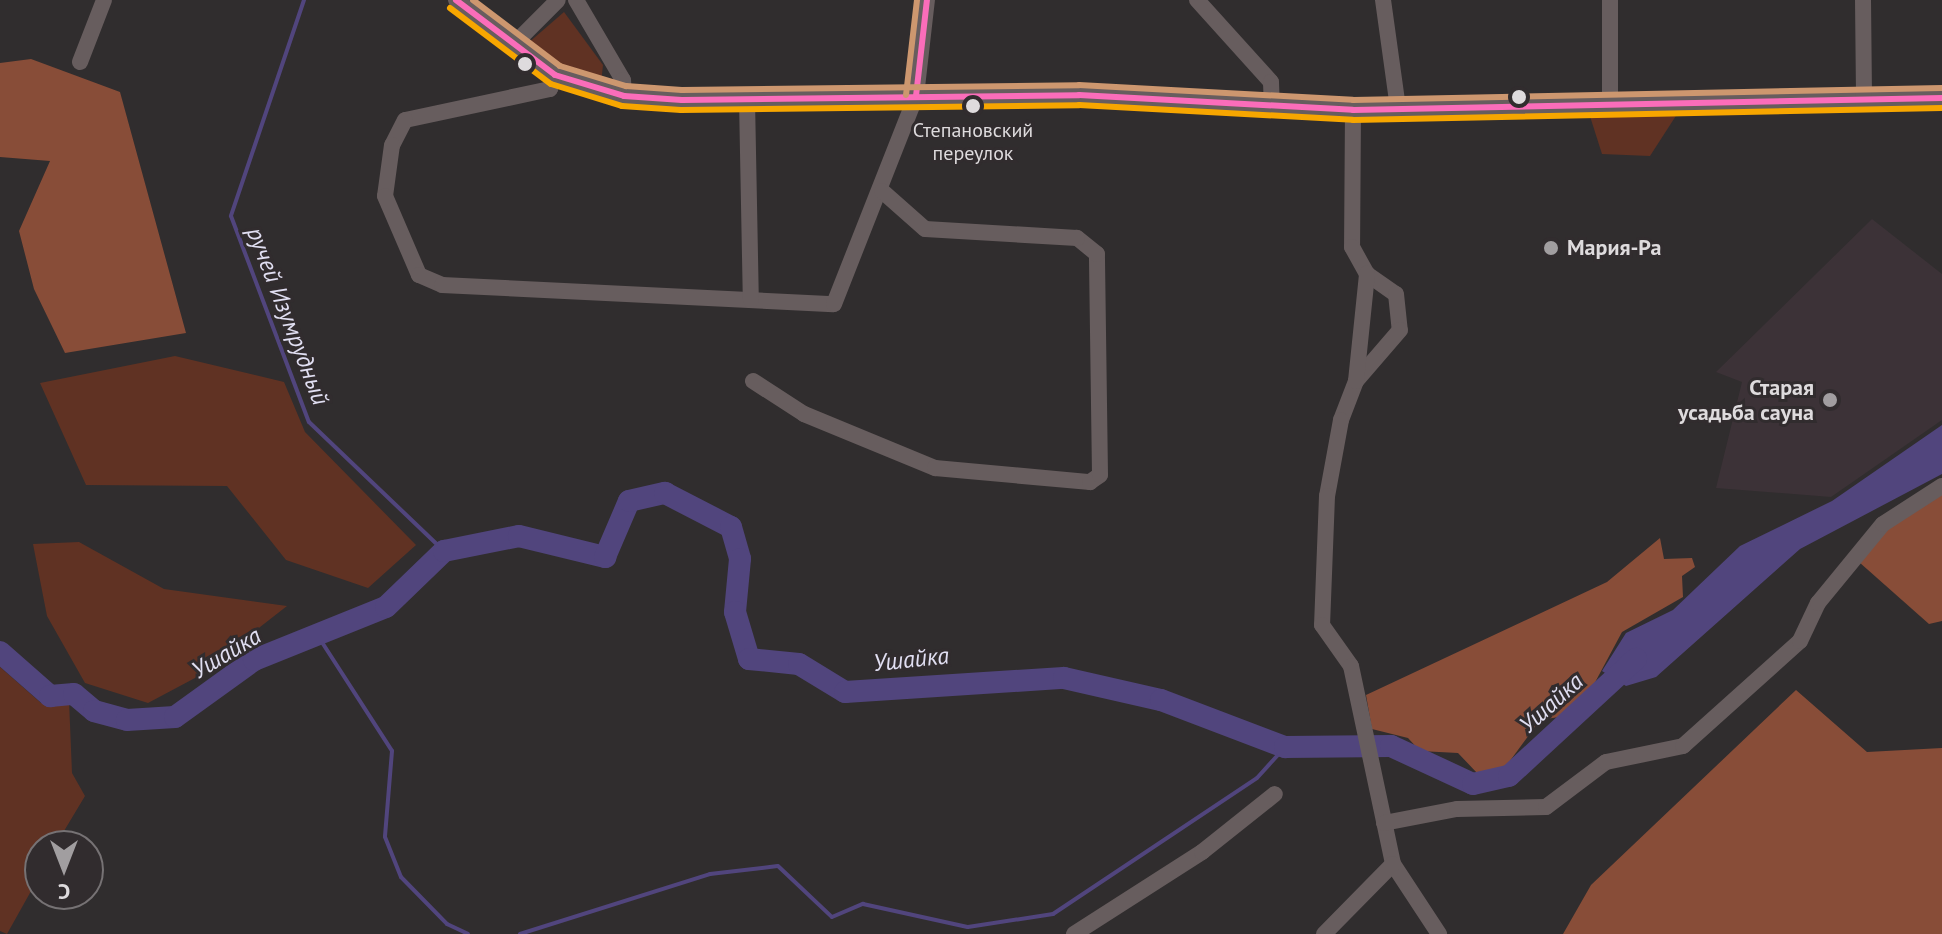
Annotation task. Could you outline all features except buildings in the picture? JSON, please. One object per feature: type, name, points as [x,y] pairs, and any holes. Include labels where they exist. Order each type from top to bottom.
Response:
[{"type":"street","points":[[80,62],[104,0]]},
{"type":"street","points":[[456,0],[511,47],[555,75],[624,96],[747,100],[1079,95],[1272,108],[1353,110],[1610,102],[1942,98]]},
{"type":"street","points":[[511,47],[558,0]]},
{"type":"street","points":[[576,0],[623,80],[624,96]]},
{"type":"street","points":[[555,75],[550,89],[405,120],[392,145],[385,196],[419,275],[442,285],[751,300],[838,301],[916,96],[927,0]]},
{"type":"street","points":[[1197,0],[1271,82],[1272,108]]},
{"type":"street","points":[[1383,0],[1398,108]]},
{"type":"street","points":[[1610,0],[1610,102]]},
{"type":"street","points":[[1863,0],[1864,99]]},
{"type":"street","points":[[747,100],[751,300]]},
{"type":"street","points":[[1353,110],[1352,247],[1367,274],[1396,294],[1397,339],[1356,381]]},
{"type":"street","points":[[753,381],[804,414],[935,468],[1090,482],[1103,465],[1100,280],[1087,242],[925,229],[882,191]]},
{"type":"street","points":[[1367,274],[1356,381],[1333,451],[1322,596],[1324,632],[1351,666],[1393,864],[1439,934]]},
{"type":"street","points":[[1384,823],[1457,809],[1546,807],[1606,762],[1683,746],[1800,641],[1818,603],[1883,524],[1942,486]]},
{"type":"street","points":[[1074,934],[1202,852],[1275,794]]},
{"type":"street","points":[[1324,934],[1393,864]]},
{"type":"shaded area","points":[[564,12],[603,65],[601,83],[556,68],[527,44]]},
{"type":"shaded area","points":[[31,59],[120,92],[186,333],[65,353],[34,289],[19,231],[50,161],[0,157],[0,63]]},
{"type":"shaded area","points":[[1681,108],[1650,156],[1602,154],[1588,110]]},
{"type":"shaded area","points":[[1872,219],[1942,274],[1942,420],[1831,497],[1716,488],[1742,382],[1716,372]]},
{"type":"shaded area","points":[[175,356],[284,382],[305,432],[416,545],[368,588],[286,560],[227,486],[86,485],[40,383]]},
{"type":"shaded area","points":[[1942,425],[1942,474],[1800,549],[1656,677],[1626,686],[1602,671],[1626,633],[1673,610],[1740,546],[1832,501]]},
{"type":"shaded area","points":[[1942,493],[1942,621],[1929,624],[1859,562],[1888,529]]},
{"type":"shaded area","points":[[1660,538],[1664,559],[1692,558],[1695,567],[1682,576],[1683,597],[1622,632],[1592,688],[1559,717],[1540,720],[1504,769],[1478,774],[1458,753],[1420,751],[1408,738],[1372,729],[1366,695],[1607,582]]},
{"type":"shaded area","points":[[79,542],[164,589],[287,606],[195,678],[148,703],[85,683],[47,616],[33,544]]},
{"type":"shaded area","points":[[0,667],[41,703],[69,700],[72,773],[85,796],[65,830],[24,830],[24,904],[7,934],[0,931]]},
{"type":"shaded area","points":[[1796,690],[1867,752],[1942,748],[1942,934],[1563,934],[1591,885]]},
{"type":"waterway","name":"ручей Изумрудный","points":[[304,0],[231,216],[309,422],[444,551]]},
{"type":"waterway","name":"Ушайка","points":[[0,652],[50,696],[74,694],[94,711],[127,720],[175,717],[254,660],[386,607],[444,551],[519,536],[605,557],[629,501],[665,493],[731,527],[740,559],[735,612],[749,659],[799,664],[845,692],[1064,678],[1161,700],[1285,747],[1391,746],[1473,784],[1509,776],[1636,659]]},
{"type":"waterway","points":[[316,633],[392,751],[385,837],[401,877],[447,924],[468,934]]},
{"type":"waterway","points":[[520,934],[710,874],[778,866],[832,917],[863,904],[968,927],[1053,914],[1257,778],[1285,747]]},
{"type":"transit line","points":[[456,0],[555,75],[624,96],[682,100],[1079,95],[1353,110],[1942,98]]},
{"type":"transit line","points":[[473,0],[560,66],[626,86],[682,90],[1079,85],[1353,100],[1942,88]]},
{"type":"transit line","points":[[906,95],[917,0]]},
{"type":"transit line","points":[[916,96],[927,0]]},
{"type":"transit line","points":[[450,8],[551,84],[622,106],[681,110],[1079,105],[1353,120],[1942,108]]},
{"type":"place","name":"Степановский переулок","points":[[973,106]]},
{"type":"place","name":"Мария-Ра","points":[[1551,248]]},
{"type":"place","name":"Старая усадьба сауна","points":[[1830,400]]}]
